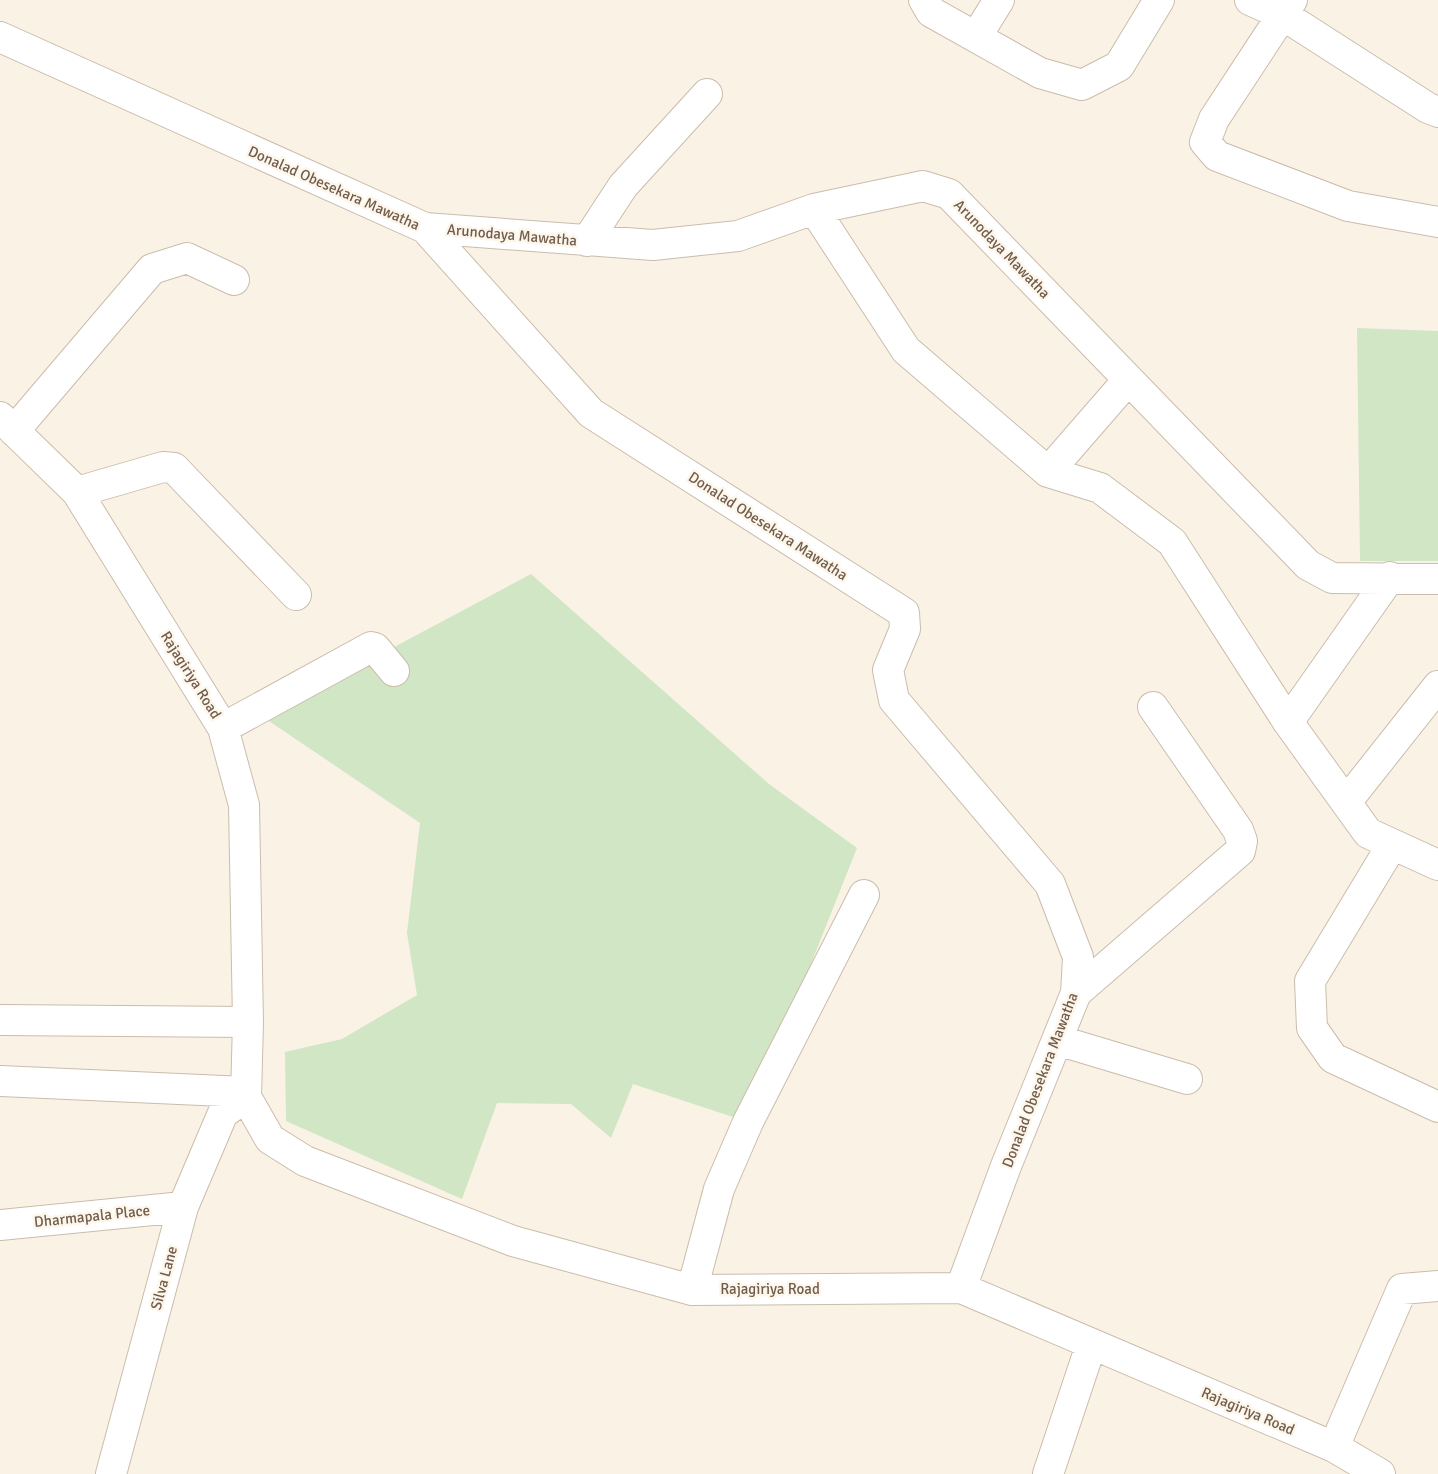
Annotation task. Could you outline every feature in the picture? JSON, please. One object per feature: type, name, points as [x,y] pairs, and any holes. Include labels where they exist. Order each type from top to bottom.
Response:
[{"type":"street","points":[[924,0],[931,12],[1040,73],[1082,85],[1119,66],[1160,0]]},
{"type":"street","points":[[976,37],[999,0]]},
{"type":"street","points":[[1250,0],[1287,8],[1428,108],[1438,112]]},
{"type":"street","points":[[1287,8],[1214,119],[1205,142],[1216,156],[1348,206],[1438,222]]},
{"type":"street","name":"Donalad Obesekara Mawatha","points":[[0,37],[425,228],[591,413],[904,614],[905,629],[888,670],[894,700],[1050,884],[1078,957],[1076,993],[1006,1166],[961,1288]]},
{"type":"street","points":[[587,241],[623,186],[707,94]]},
{"type":"street","name":"Arunodaya Mawatha","points":[[425,228],[652,245],[738,236],[814,209],[923,186],[949,194],[1308,565],[1332,579],[1390,577],[1438,579]]},
{"type":"street","points":[[814,209],[906,350],[1048,472],[1100,488],[1172,542],[1288,723],[1347,801],[1368,833],[1438,865]]},
{"type":"street","points":[[7,424],[152,269],[187,258],[234,280]]},
{"type":"street","points":[[1048,472],[1128,380]]},
{"type":"street","name":"Rajagiriya Road","points":[[7,424],[77,492],[224,728],[244,805],[248,1022],[246,1095],[270,1139],[305,1161],[513,1241],[692,1290],[961,1288],[1335,1448],[1380,1474]]},
{"type":"street","points":[[77,492],[163,467],[174,468],[296,596]]},
{"type":"street","points":[[1288,723],[1390,577]]},
{"type":"street","points":[[224,728],[371,647],[375,648],[394,671]]},
{"type":"street","points":[[1347,801],[1438,686]]},
{"type":"street","points":[[1076,993],[1240,851],[1242,841],[1238,830],[1153,707]]},
{"type":"street","points":[[1392,844],[1310,981],[1312,1028],[1333,1058],[1438,1107]]},
{"type":"street","points":[[692,1290],[719,1189],[748,1122],[864,895]]},
{"type":"street","points":[[0,1020],[248,1022]]},
{"type":"street","points":[[1057,1040],[1187,1078]]},
{"type":"street","points":[[0,1081],[246,1095]]},
{"type":"street","name":"Silva Lane","points":[[111,1474],[183,1207],[223,1113],[246,1095]]},
{"type":"street","name":"Dharmapala Place","points":[[0,1225],[183,1207]]},
{"type":"street","points":[[1335,1448],[1402,1289],[1438,1286]]},
{"type":"street","points":[[1048,1474],[1091,1345]]},
{"type":"green space","points":[[1357,328],[1438,331],[1438,561],[1360,561]]},
{"type":"green space","points":[[531,574],[769,784],[857,848],[748,1122],[633,1084],[611,1138],[571,1104],[497,1103],[462,1199],[286,1121],[285,1052],[342,1039],[417,995],[407,933],[420,823],[263,717]]}]
